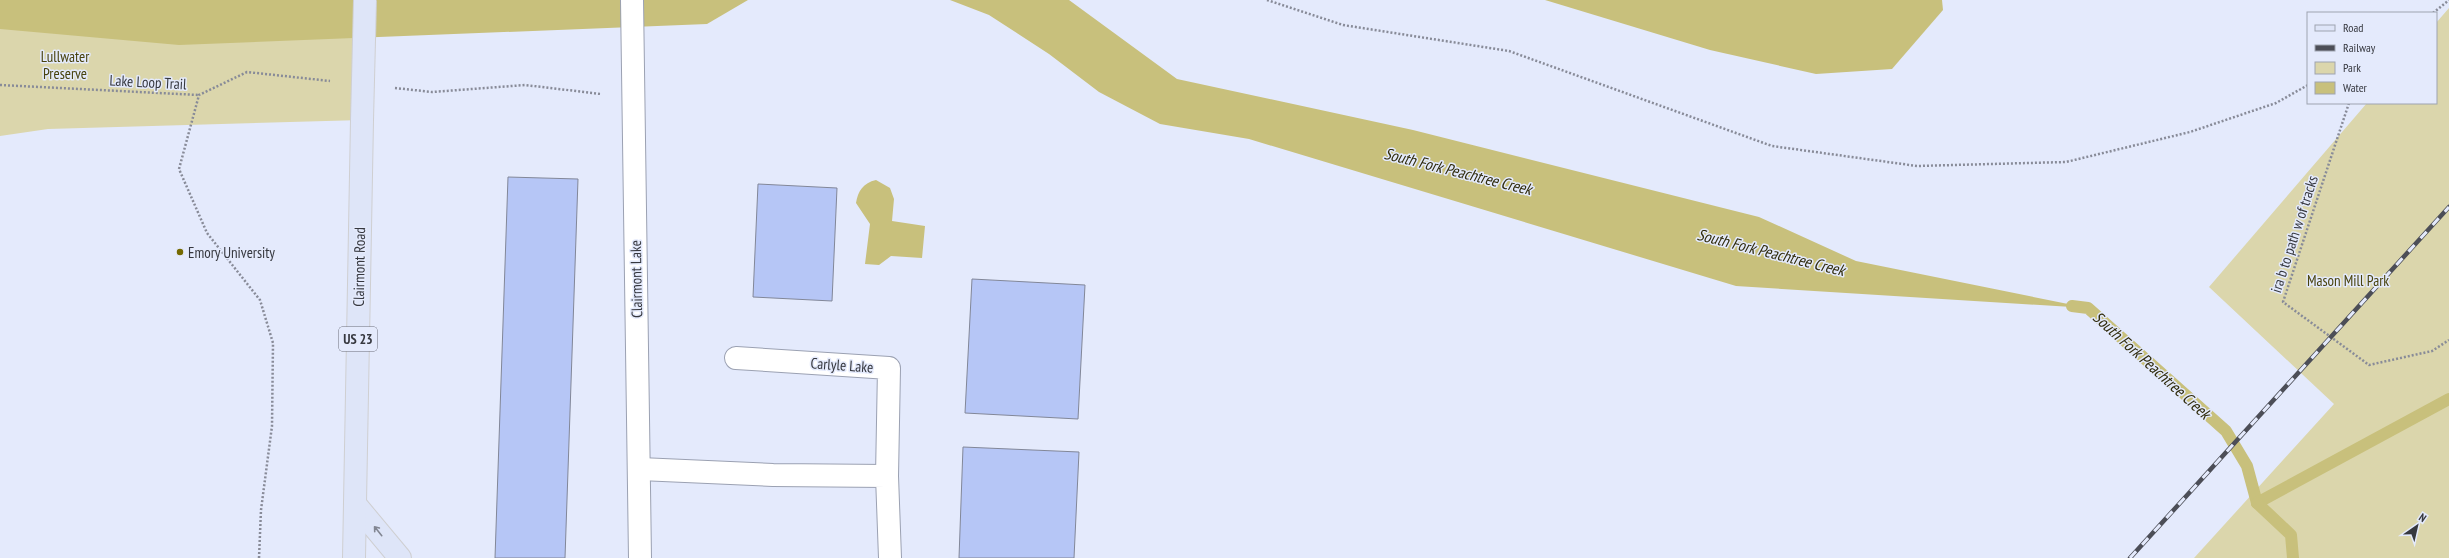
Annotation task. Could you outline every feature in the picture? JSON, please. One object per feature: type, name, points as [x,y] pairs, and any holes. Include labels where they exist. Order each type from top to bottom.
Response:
[{"type":"main road","name":"Clairmont Road","points":[[354,558],[365,0]]},
{"type":"main road","points":[[355,504],[400,558]]},
{"type":"street","name":"Clairmont Lake","points":[[632,0],[640,469],[640,558]]},
{"type":"street","name":"Carlyle Lake","points":[[736,358],[889,368],[888,476],[890,558]]},
{"type":"street","points":[[640,469],[773,475],[888,476]]},
{"type":"path","points":[[1267,0],[1344,25],[1509,51],[1772,146],[1917,166],[2066,162],[2190,132],[2276,103],[2307,86]]},
{"type":"path","points":[[2434,12],[2449,0]]},
{"type":"path","points":[[258,558],[261,510],[272,426],[273,343],[260,300],[207,233],[179,169],[199,95],[246,72],[331,81]]},
{"type":"path","name":"Lake Loop Trail","points":[[0,85],[199,95]]},
{"type":"path","points":[[393,88],[432,92],[525,85],[633,98]]},
{"type":"path","name":"ira b to path w of tracks","points":[[2349,104],[2283,302],[2369,365],[2432,351],[2449,340]]},
{"type":"green space","name":"Lullwater Preserve","points":[[0,0],[364,0],[362,120],[48,129],[0,136]]},
{"type":"green space","name":"Mason Mill Park","points":[[2449,8],[2449,558],[2194,558],[2334,404],[2209,287],[2366,104],[2437,104],[2437,22]]},
{"type":"water","points":[[0,0],[748,0],[707,24],[179,45],[0,29]]},
{"type":"water","points":[[950,0],[1069,0],[1177,79],[1413,130],[1759,217],[1856,261],[2088,308],[1736,286],[1249,139],[1160,124],[1099,92],[1049,54],[989,15]]},
{"type":"water","points":[[1545,0],[1942,0],[1943,10],[1892,69],[1816,74],[1710,50]]},
{"type":"water","points":[[876,180],[890,188],[894,199],[892,221],[925,226],[922,258],[891,256],[879,265],[865,264],[870,224],[856,203],[858,195],[864,185]]},
{"type":"building","points":[[508,177],[578,179],[565,558],[495,558]]},
{"type":"building","points":[[758,184],[837,188],[832,301],[753,297]]},
{"type":"building","points":[[972,279],[1085,285],[1078,419],[965,413]]},
{"type":"building","points":[[963,447],[1079,452],[1074,558],[959,558]]},
{"type":"waterway","name":"South Fork Peachtree Creek","points":[[2072,306],[2088,308],[2226,431],[2247,466],[2257,503]]},
{"type":"waterway","name":"South Fork Peachtree Creek","points":[[2257,503],[2449,399]]},
{"type":"waterway","points":[[2257,503],[2291,535],[2293,558]]},
{"type":"railway","points":[[2130,558],[2449,207]]},
{"type":"place","name":"Emory University","points":[[180,252]]}]
